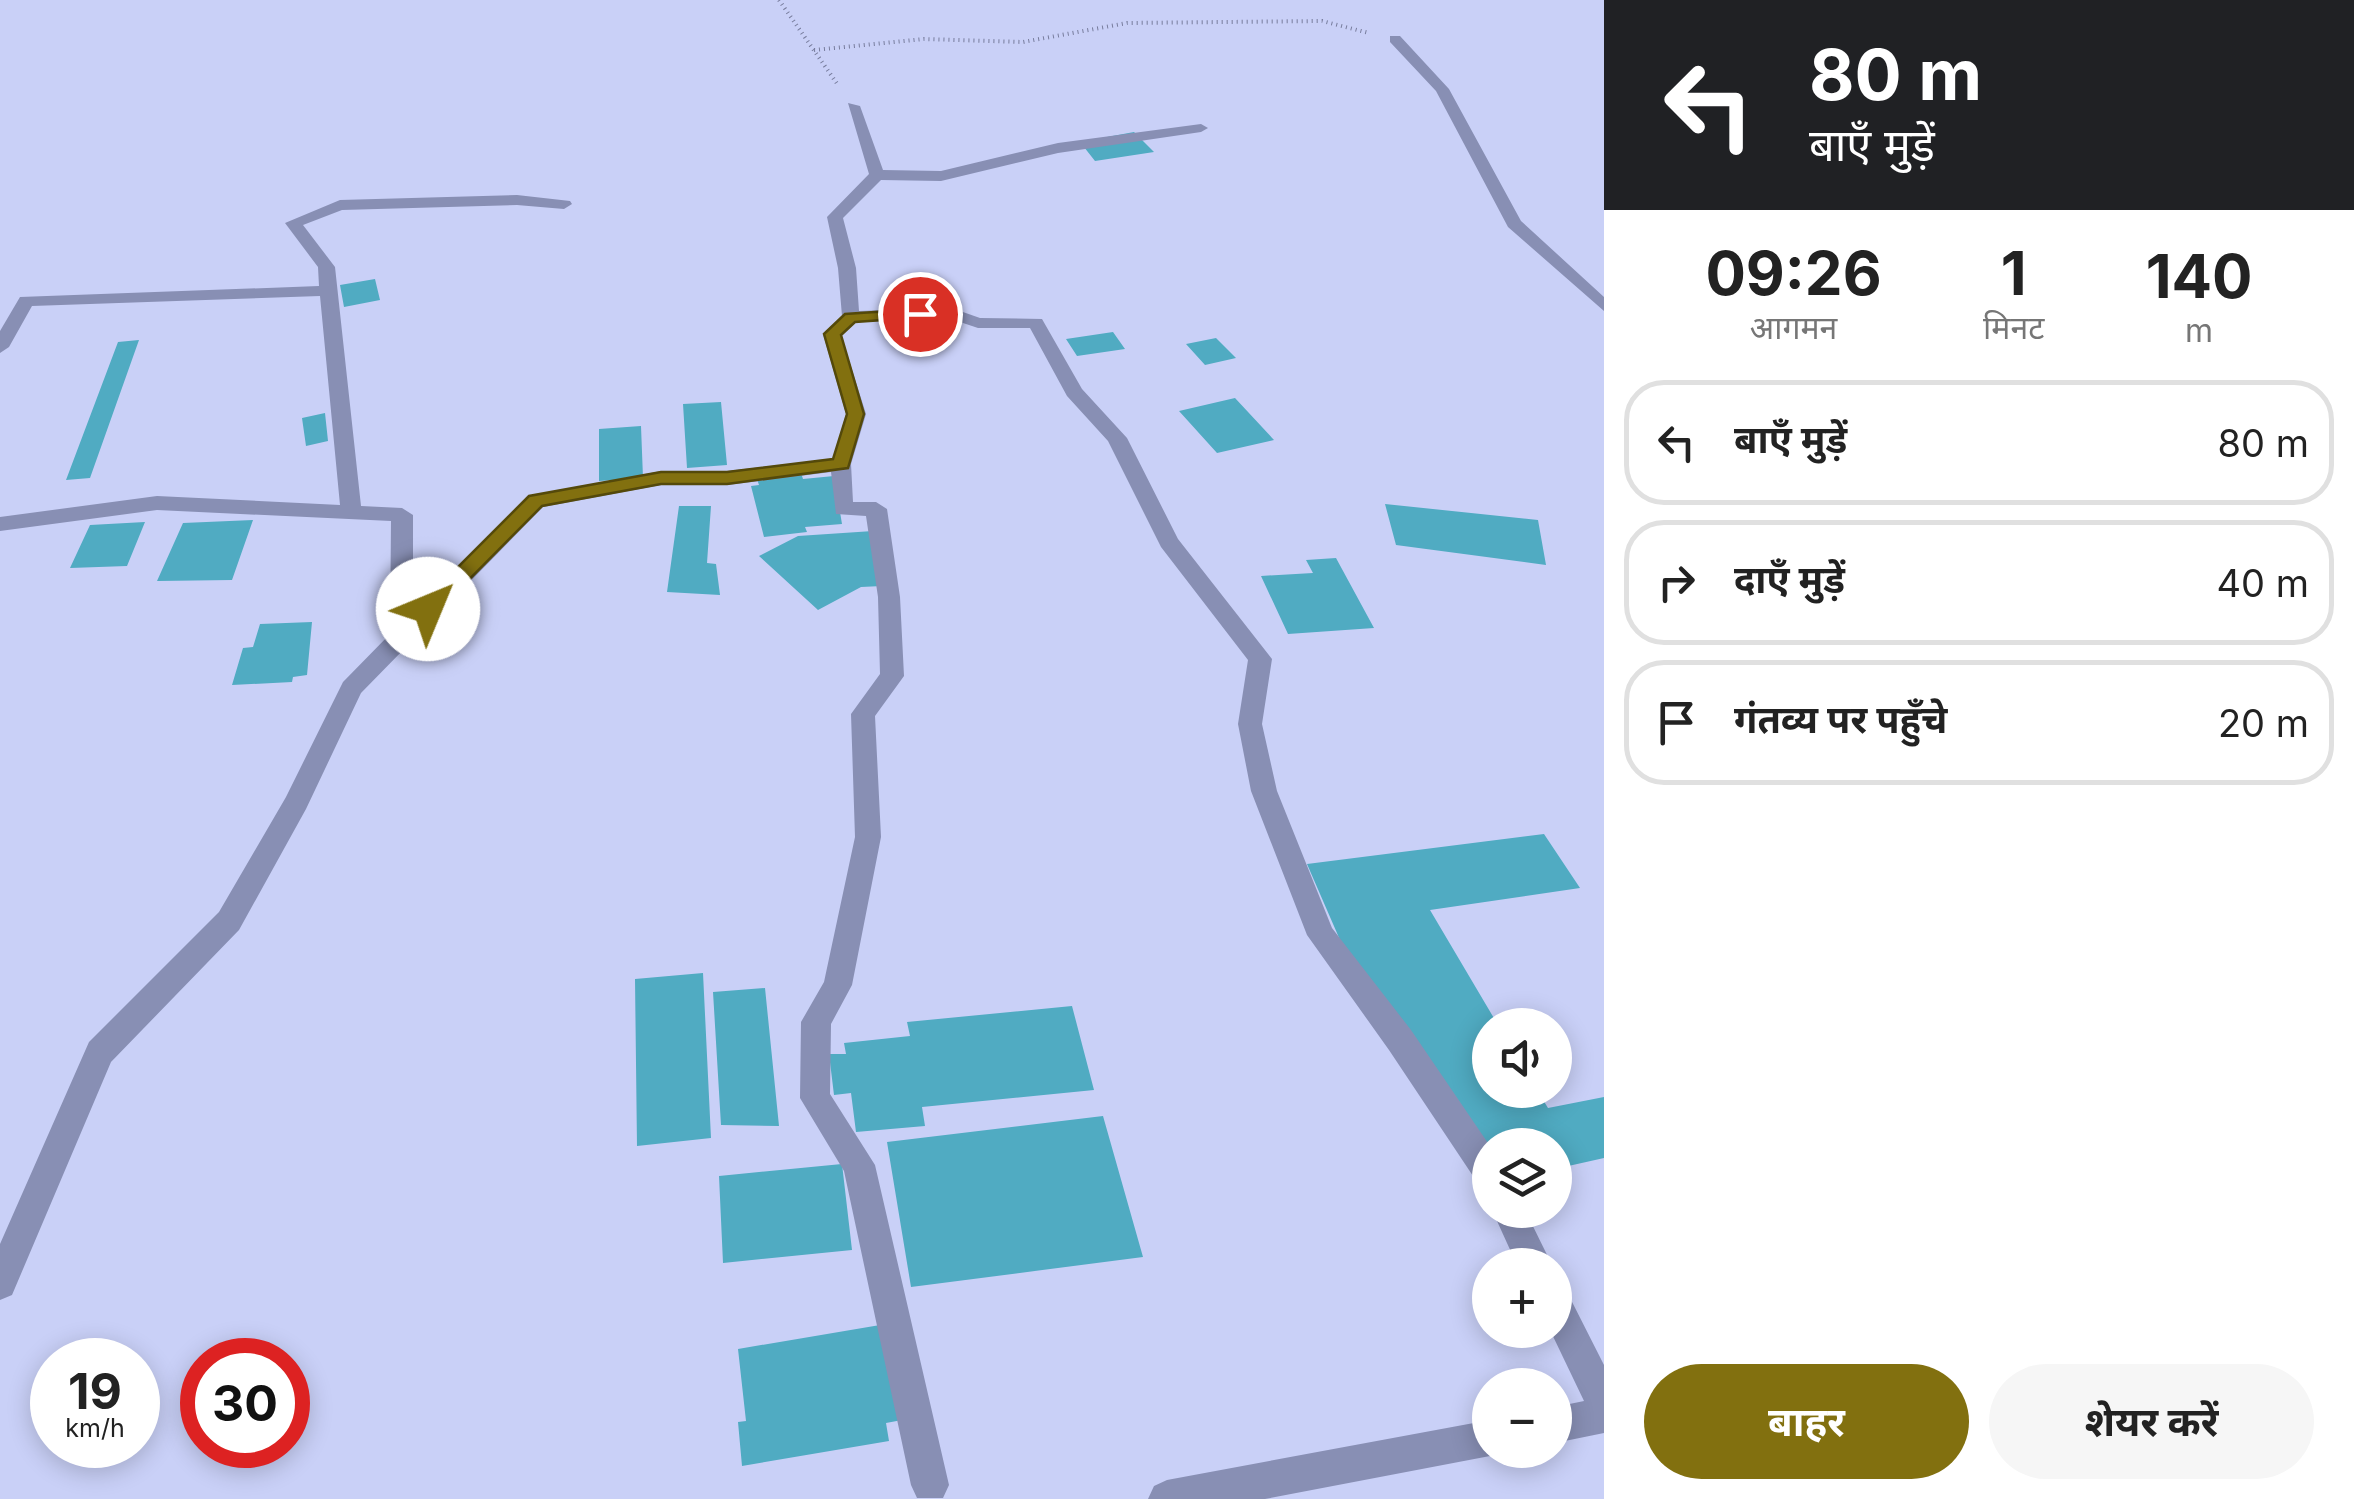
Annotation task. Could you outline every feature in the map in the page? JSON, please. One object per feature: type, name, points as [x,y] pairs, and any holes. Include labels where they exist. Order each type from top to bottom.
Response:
[{"type":"street","points":[[1394,39],[1442,89],[1514,224],[1604,306]]},
{"type":"street","points":[[853,106],[877,175]]},
{"type":"street","points":[[851,317],[847,268],[835,217],[877,175],[941,176],[1058,148],[1201,128]]},
{"type":"street","points":[[350,512],[326,268],[293,222],[340,205],[517,200],[564,204]]},
{"type":"street","points":[[0,348],[26,300],[328,290]]},
{"type":"street","points":[[930,1485],[859,1165],[815,1098],[816,1022],[838,985],[868,837],[862,714],[892,676],[888,597],[876,509],[843,509],[841,464],[856,414],[832,334],[851,317],[920,314],[960,316],[978,323],[1036,324],[1074,392],[1117,438],[1168,542],[1260,658],[1250,724],[1264,791],[1321,935],[1400,1040],[1472,1147]]},
{"type":"street","points":[[0,1284],[100,1052],[229,921],[297,802],[351,688],[536,501],[661,478],[727,478],[841,464]]},
{"type":"street","points":[[0,524],[158,503],[402,515],[402,636]]},
{"type":"street","points":[[1572,1338],[1604,1403]]},
{"type":"street","points":[[1572,1422],[1604,1415]]},
{"type":"street","points":[[1167,1499],[1472,1441]]},
{"type":"path","points":[[779,0],[853,106]]},
{"type":"path","points":[[814,50],[924,39],[1023,42],[1127,23],[1322,21],[1394,39]]},
{"type":"building","points":[[1134,132],[1154,152],[1095,161],[1080,142]]},
{"type":"building","points":[[375,279],[380,300],[344,307],[340,285]]},
{"type":"building","points":[[1113,332],[1125,349],[1077,356],[1066,339]]},
{"type":"building","points":[[1216,338],[1236,358],[1205,365],[1186,344]]},
{"type":"building","points":[[139,340],[90,478],[66,480],[118,342]]},
{"type":"building","points":[[1235,398],[1274,440],[1217,453],[1179,411]]},
{"type":"building","points":[[721,402],[727,465],[687,468],[683,404]]},
{"type":"building","points":[[325,413],[328,441],[306,446],[302,418]]},
{"type":"building","points":[[641,426],[643,478],[599,481],[599,429]]},
{"type":"building","points":[[800,470],[803,479],[834,476],[842,524],[805,527],[807,532],[764,537],[751,486],[759,485],[756,476]]},
{"type":"building","points":[[1385,504],[1538,520],[1546,565],[1396,545]]},
{"type":"building","points":[[679,506],[711,506],[707,563],[716,564],[720,595],[667,592]]},
{"type":"building","points":[[253,520],[232,580],[157,581],[183,523]]},
{"type":"building","points":[[145,522],[127,566],[70,568],[90,525]]},
{"type":"building","points":[[873,531],[882,586],[861,587],[818,610],[759,556],[798,536]]},
{"type":"building","points":[[1336,558],[1374,628],[1288,634],[1261,576],[1313,573],[1306,560]]},
{"type":"building","points":[[312,622],[307,675],[293,677],[292,682],[232,685],[243,648],[253,647],[260,624]]},
{"type":"building","points":[[1544,834],[1580,888],[1430,910],[1488,1008],[1472,1008],[1472,1108],[1572,1108],[1572,1103],[1604,1097],[1604,1158],[1572,1165],[1572,1128],[1472,1128],[1472,1132],[1340,940],[1307,864]]},
{"type":"building","points":[[703,973],[711,1138],[637,1146],[635,979]]},
{"type":"building","points":[[765,988],[779,1126],[721,1125],[713,992]]},
{"type":"building","points":[[1072,1006],[1094,1090],[922,1107],[925,1126],[856,1132],[851,1093],[834,1095],[829,1054],[846,1054],[844,1043],[910,1036],[907,1022]]},
{"type":"building","points":[[1103,1116],[1143,1257],[911,1287],[887,1142]]},
{"type":"building","points":[[842,1164],[852,1250],[723,1263],[719,1176]]},
{"type":"building","points":[[886,1324],[902,1420],[886,1423],[889,1441],[742,1466],[738,1422],[746,1421],[738,1349]]},
{"type":"route","points":[[428,609],[536,501],[661,478],[727,478],[841,464],[856,414],[832,334],[851,317],[920,314]]}]
